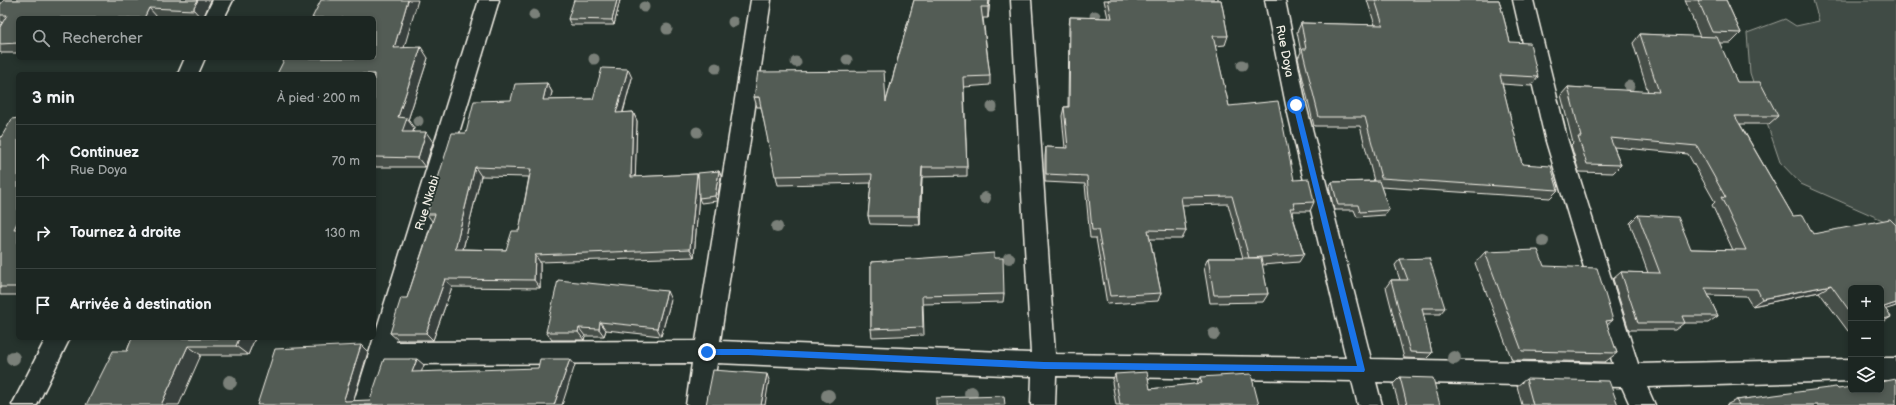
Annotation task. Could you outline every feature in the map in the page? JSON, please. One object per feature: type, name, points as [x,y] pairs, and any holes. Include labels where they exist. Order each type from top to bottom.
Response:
[{"type":"street","points":[[215,16],[223,0]]},
{"type":"street","name":"Rue Nkabi","points":[[365,405],[489,0]]},
{"type":"street","points":[[698,405],[761,0]]},
{"type":"street","points":[[1021,0],[1044,365],[1043,405]]},
{"type":"street","name":"Rue Doya","points":[[1275,0],[1296,105],[1370,405]]},
{"type":"street","points":[[1523,0],[1556,138],[1629,376],[1643,405]]},
{"type":"street","points":[[189,72],[194,60]]},
{"type":"street","points":[[24,405],[57,340]]},
{"type":"street","points":[[381,353],[748,352],[1044,365],[1629,376],[1848,370]]},
{"type":"street","points":[[1884,369],[1896,369]]},
{"type":"shaded area","points":[[1813,0],[1896,0],[1896,226],[1801,184],[1780,162],[1750,73],[1747,33],[1785,19],[1796,26],[1819,21]]},
{"type":"building","points":[[4,0],[198,0],[194,10],[149,8],[145,16],[16,16],[16,43],[0,44],[0,27],[7,15],[0,15],[0,5]]},
{"type":"building","points":[[321,0],[408,0],[394,48],[421,47],[398,117],[407,118],[402,132],[426,132],[418,158],[376,157],[376,72],[278,72],[284,60],[376,60],[376,16],[313,16]]},
{"type":"building","points":[[574,0],[617,0],[612,20],[568,19]]},
{"type":"building","points":[[914,0],[989,0],[988,7],[981,7],[990,76],[963,77],[967,167],[922,167],[919,216],[868,216],[872,174],[775,176],[759,97],[754,97],[758,72],[884,71],[886,102]]},
{"type":"building","points":[[1108,0],[1221,0],[1228,36],[1213,36],[1229,106],[1278,101],[1294,180],[1309,179],[1314,202],[1293,203],[1295,208],[1290,208],[1304,254],[1249,258],[1232,196],[1181,197],[1186,231],[1148,230],[1161,293],[1110,296],[1098,230],[1092,230],[1087,176],[1046,174],[1046,147],[1068,148],[1064,107],[1069,107],[1070,17],[1112,18]]},
{"type":"building","points":[[1375,0],[1499,0],[1510,42],[1530,43],[1538,77],[1500,75],[1522,164],[1551,166],[1558,190],[1381,178],[1365,117],[1319,117],[1302,49],[1306,49],[1301,23],[1383,25]]},
{"type":"building","points":[[1698,0],[1726,0],[1741,33],[1712,32]]},
{"type":"building","points":[[1640,34],[1717,37],[1737,82],[1760,82],[1778,116],[1735,116],[1793,216],[1803,215],[1813,234],[1890,219],[1896,225],[1896,303],[1884,307],[1884,285],[1848,285],[1848,309],[1831,285],[1762,299],[1757,289],[1705,288],[1718,316],[1682,316],[1685,323],[1638,323],[1621,272],[1660,273],[1638,215],[1678,217],[1691,249],[1746,250],[1721,197],[1726,198],[1697,146],[1610,138],[1621,165],[1587,164],[1578,137],[1581,137],[1568,87],[1659,92]]},
{"type":"building","points":[[602,68],[628,69],[616,113],[633,112],[631,177],[697,174],[690,249],[535,255],[534,280],[445,279],[426,333],[390,333],[401,298],[407,298],[435,214],[427,214],[452,133],[466,133],[474,101],[511,100],[515,84],[547,83],[543,100],[593,99]],"holes":[[[475,167],[531,169],[519,231],[512,231],[506,250],[455,249]]]},
{"type":"building","points":[[16,118],[16,225],[14,229],[16,229],[16,287],[0,287],[0,139],[12,119]]},
{"type":"building","points":[[719,171],[715,196],[699,198],[698,173]]},
{"type":"building","points":[[1379,181],[1389,210],[1360,212],[1358,205],[1338,205],[1332,182]]},
{"type":"building","points":[[1538,250],[1544,266],[1597,268],[1613,320],[1606,321],[1617,353],[1522,351],[1485,252]]},
{"type":"building","points":[[994,253],[994,258],[1003,258],[1004,294],[922,296],[923,327],[871,329],[871,262]]},
{"type":"building","points":[[1208,258],[1261,258],[1268,294],[1214,295]]},
{"type":"building","points":[[1429,258],[1445,308],[1422,308],[1432,353],[1410,352],[1391,280],[1408,280],[1400,259]]},
{"type":"building","points":[[558,280],[667,291],[657,328],[600,322],[599,329],[579,328],[578,332],[546,332]]},
{"type":"building","points":[[1884,307],[1891,317],[1884,319]]},
{"type":"building","points":[[131,340],[238,340],[236,346],[188,346],[161,405],[86,405],[113,351],[127,351]]},
{"type":"building","points":[[361,345],[344,399],[345,401],[370,400],[384,359],[417,359],[412,372],[538,368],[540,359],[570,359],[554,405],[257,405],[275,349]]},
{"type":"building","points":[[713,370],[767,374],[761,405],[706,405]]},
{"type":"building","points":[[1147,372],[1150,389],[1202,383],[1200,377],[1251,374],[1259,405],[1120,405],[1115,374]]},
{"type":"building","points":[[1400,377],[1433,378],[1440,405],[1407,405]]},
{"type":"building","points":[[1526,379],[1609,381],[1618,405],[1533,405]]},
{"type":"building","points":[[1896,379],[1896,405],[1739,405],[1736,400],[1836,387],[1838,389],[1848,387],[1848,393],[1884,393],[1884,381]]},
{"type":"building","points":[[1004,396],[1005,405],[936,405],[936,398]]},
{"type":"route","points":[[707,352],[748,352],[1044,365],[1361,370],[1296,105]]}]
